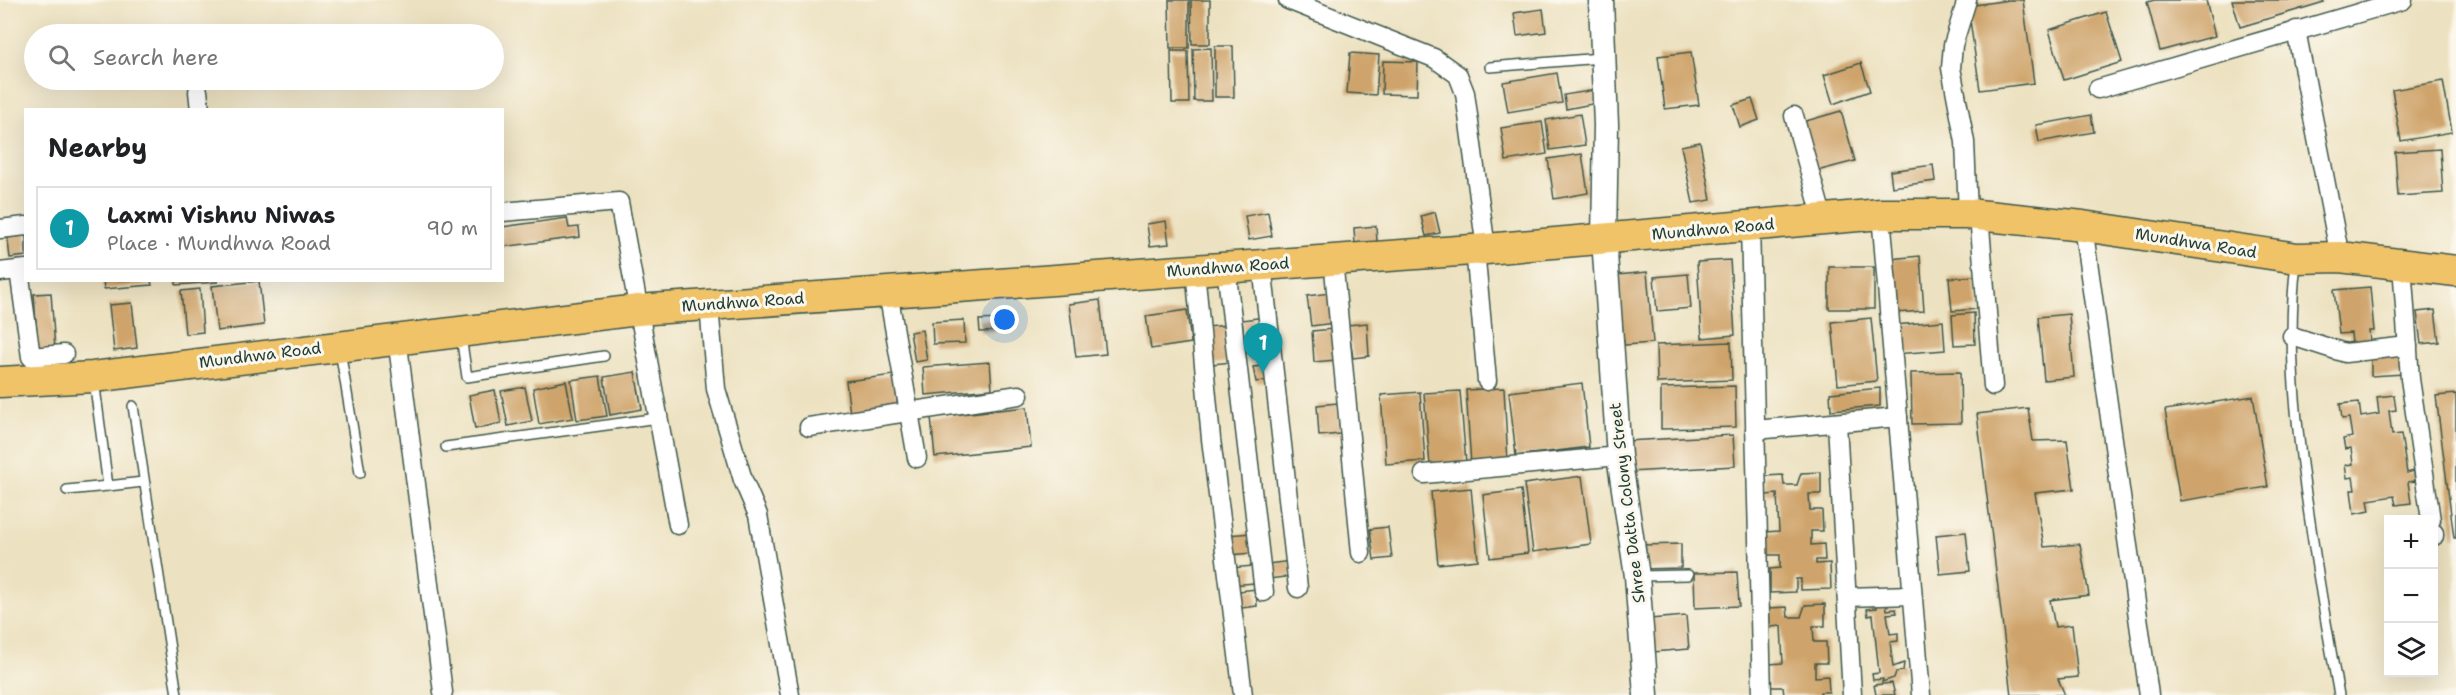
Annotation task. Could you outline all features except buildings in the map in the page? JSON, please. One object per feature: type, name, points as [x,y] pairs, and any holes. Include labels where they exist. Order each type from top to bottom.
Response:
[{"type":"main road","name":"Mundhwa Road","points":[[0,382],[93,377],[638,310],[1480,249],[1881,214],[1974,214],[2084,226],[2297,258],[2340,257],[2402,264],[2452,276]]},
{"type":"street","points":[[1288,0],[1434,58],[1458,75],[1465,93],[1480,249],[1487,381]]},
{"type":"street","name":"Shree Datta Colony Street","points":[[1601,0],[1604,239],[1619,456],[1637,576],[1646,695]]},
{"type":"street","points":[[1967,0],[1953,45],[1951,68],[1965,142],[1993,386]]},
{"type":"street","points":[[2098,89],[2403,0]]},
{"type":"street","points":[[2296,30],[2340,257]]},
{"type":"street","points":[[198,91],[200,108]]},
{"type":"street","points":[[1794,116],[1823,219]]},
{"type":"street","points":[[504,212],[619,202],[678,525]]},
{"type":"street","points":[[1881,214],[1921,695]]},
{"type":"street","points":[[0,229],[24,226]]},
{"type":"street","points":[[1749,226],[1762,695]]},
{"type":"street","points":[[2084,226],[2149,695]]},
{"type":"street","points":[[1333,260],[1360,553]]},
{"type":"street","points":[[2402,264],[2408,346],[2431,515]]},
{"type":"street","points":[[1262,265],[1298,588]]},
{"type":"street","points":[[1226,267],[1264,592]]},
{"type":"street","points":[[1195,269],[1211,439],[1243,695]]},
{"type":"street","points":[[0,272],[22,270],[31,357],[64,354]]},
{"type":"street","points":[[888,292],[917,458]]},
{"type":"street","points":[[709,305],[716,389],[739,470],[758,515],[790,695]]},
{"type":"street","points":[[2292,336],[2345,353],[2408,346]]},
{"type":"street","points":[[397,338],[443,692]]},
{"type":"street","points":[[809,427],[1019,395]]},
{"type":"street","points":[[1755,430],[1898,417]]},
{"type":"street","points":[[1837,423],[1852,695]]},
{"type":"street","points":[[1424,474],[1619,456]]},
{"type":"street","points":[[1847,597],[1912,595]]},
{"type":"lane","points":[[1490,67],[1603,58]]},
{"type":"lane","points":[[2297,258],[2292,296],[2296,421],[2320,594],[2339,695]]},
{"type":"lane","points":[[460,331],[467,377],[604,356]]},
{"type":"lane","points":[[340,345],[360,473]]},
{"type":"lane","points":[[93,377],[108,486]]},
{"type":"lane","points":[[133,406],[177,695]]},
{"type":"lane","points":[[446,447],[658,418]]},
{"type":"lane","points":[[67,490],[143,482]]},
{"type":"lane","points":[[1637,576],[1688,575]]},
{"type":"place","name":"Laxmi Vishnu Niwas","points":[[1263,373]]}]
